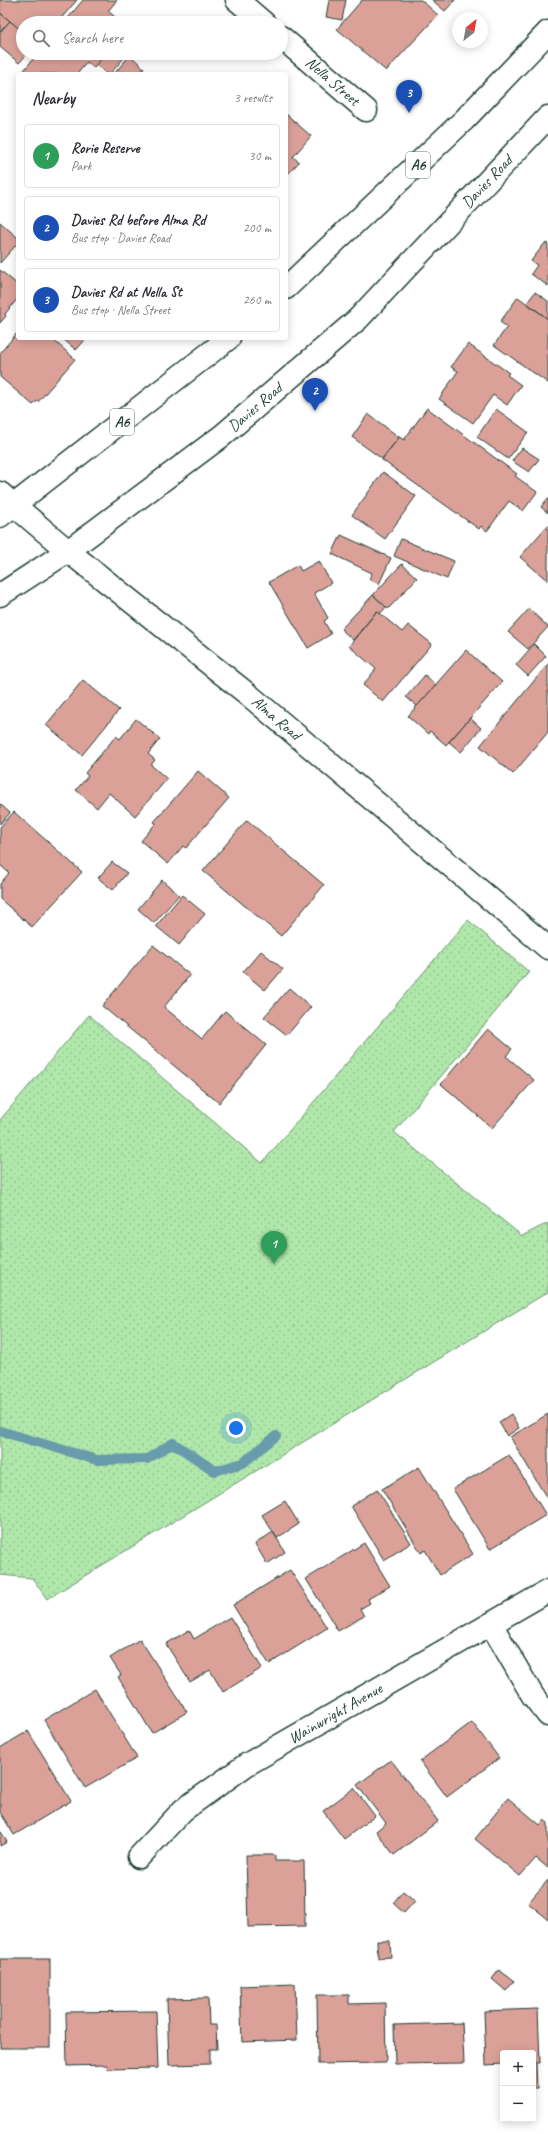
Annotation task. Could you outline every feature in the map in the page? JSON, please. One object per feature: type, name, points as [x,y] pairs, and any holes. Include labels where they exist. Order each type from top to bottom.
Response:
[{"type":"main road","points":[[237,0],[256,16]]},
{"type":"main road","name":"A6","points":[[288,286],[464,120],[548,32]]},
{"type":"main road","name":"Nella Street","points":[[288,43],[366,110]]},
{"type":"main road","name":"Davies Road","points":[[0,595],[68,550],[222,434],[358,320],[548,117]]},
{"type":"main road","name":"A6","points":[[5,505],[86,450],[226,340]]},
{"type":"main road","name":"Alma Road","points":[[5,505],[68,550],[250,696],[548,948]]},
{"type":"main road","name":"Wainwright Avenue","points":[[139,1858],[183,1810],[246,1765],[434,1655],[548,1591]]},
{"type":"main road","points":[[491,1624],[533,1696],[548,1715]]},
{"type":"green space","points":[[468,920],[529,972],[394,1132],[522,1236],[548,1223],[548,1292],[47,1599],[32,1578],[0,1575],[0,1120],[89,1015],[262,1163]]},
{"type":"building","points":[[0,0],[77,0],[63,16],[16,16],[16,26],[0,13]]},
{"type":"building","points":[[83,0],[117,0],[108,11],[114,16],[70,16]]},
{"type":"building","points":[[329,0],[346,0],[342,20],[326,17]]},
{"type":"building","points":[[362,0],[421,0],[438,15],[386,71],[337,29]]},
{"type":"building","points":[[432,0],[455,0],[445,11]]},
{"type":"building","points":[[0,13],[10,21],[0,32]]},
{"type":"building","points":[[10,21],[16,26],[16,60],[22,60],[19,63],[0,47],[0,32]]},
{"type":"building","points":[[32,60],[101,60],[94,68],[87,62],[79,72],[23,72]]},
{"type":"building","points":[[100,60],[122,60],[112,72],[105,72],[96,65]]},
{"type":"building","points":[[126,60],[135,60],[144,68],[141,72],[116,72]]},
{"type":"building","points":[[288,116],[311,136],[293,157],[299,162],[288,174]]},
{"type":"building","points":[[0,222],[16,236],[16,245],[0,263]]},
{"type":"building","points":[[545,243],[548,244],[548,286],[531,274],[537,265],[531,261]]},
{"type":"building","points":[[0,270],[16,283],[16,300],[0,323]]},
{"type":"building","points":[[535,292],[548,301],[548,319],[527,303]]},
{"type":"building","points":[[518,297],[548,319],[548,383],[494,345],[507,327],[500,322]]},
{"type":"building","points":[[16,334],[16,340],[53,340],[75,359],[38,402],[37,401],[33,405],[0,377],[0,353]]},
{"type":"building","points":[[64,340],[85,340],[76,350]]},
{"type":"building","points":[[468,344],[509,373],[507,375],[521,385],[507,405],[493,395],[473,423],[439,399],[458,371],[451,367]]},
{"type":"building","points":[[427,408],[517,474],[515,476],[537,492],[523,511],[509,501],[487,531],[481,526],[479,529],[382,460],[399,437],[404,440]]},
{"type":"building","points":[[496,409],[528,432],[508,459],[477,437]]},
{"type":"building","points":[[368,414],[399,437],[382,459],[352,437]]},
{"type":"building","points":[[522,448],[539,459],[529,472],[512,461]]},
{"type":"building","points":[[383,472],[416,496],[385,539],[352,515]]},
{"type":"building","points":[[548,498],[548,513],[541,507]]},
{"type":"building","points":[[548,525],[548,581],[520,557]]},
{"type":"building","points":[[341,535],[391,558],[379,584],[369,579],[372,573],[332,554]]},
{"type":"building","points":[[401,539],[454,561],[447,579],[394,556]]},
{"type":"building","points":[[319,561],[331,583],[314,593],[328,618],[324,621],[331,634],[308,648],[269,582],[298,565],[301,571]]},
{"type":"building","points":[[402,564],[417,578],[388,609],[373,595]]},
{"type":"building","points":[[373,595],[386,607],[380,614],[377,611],[353,640],[341,629]]},
{"type":"building","points":[[529,609],[548,627],[528,649],[508,632]]},
{"type":"building","points":[[377,611],[402,632],[408,625],[432,644],[383,702],[363,685],[376,669],[349,646]]},
{"type":"building","points":[[534,644],[546,656],[528,676],[516,665]]},
{"type":"building","points":[[466,650],[502,682],[446,745],[430,731],[428,734],[408,716]]},
{"type":"building","points":[[548,664],[548,732],[513,774],[480,746]]},
{"type":"building","points":[[425,675],[436,685],[417,706],[406,697]]},
{"type":"building","points":[[83,680],[119,710],[82,755],[46,725]]},
{"type":"building","points":[[470,718],[481,728],[461,752],[449,742]]},
{"type":"building","points":[[136,719],[160,739],[148,754],[155,760],[151,765],[167,779],[135,816],[109,793],[97,808],[76,790],[88,776],[85,773],[116,736],[120,739]]},
{"type":"building","points":[[198,771],[229,798],[186,848],[183,846],[168,864],[141,841],[156,823],[154,822]]},
{"type":"building","points":[[0,804],[10,813],[0,824]]},
{"type":"building","points":[[14,812],[82,872],[32,927],[0,899],[0,884],[9,873],[0,865],[0,827]]},
{"type":"building","points":[[247,820],[324,885],[281,936],[203,871]]},
{"type":"building","points":[[112,862],[127,873],[113,890],[98,878]]},
{"type":"building","points":[[162,880],[179,895],[154,923],[138,909]]},
{"type":"building","points":[[182,895],[205,914],[179,945],[156,926]]},
{"type":"building","points":[[153,945],[190,975],[164,1007],[202,1039],[225,1011],[266,1045],[219,1103],[102,1006]]},
{"type":"building","points":[[261,951],[283,969],[265,990],[243,972]]},
{"type":"building","points":[[289,988],[311,1007],[287,1035],[264,1017]]},
{"type":"building","points":[[488,1029],[512,1049],[506,1056],[534,1080],[492,1128],[441,1084]]},
{"type":"building","points":[[511,1414],[519,1428],[507,1436],[499,1422]]},
{"type":"building","points":[[548,1414],[548,1500],[510,1437]]},
{"type":"building","points":[[509,1455],[546,1515],[490,1549],[453,1489]]},
{"type":"building","points":[[419,1467],[473,1554],[440,1575],[425,1550],[421,1553],[382,1489]]},
{"type":"building","points":[[377,1489],[411,1543],[384,1560],[351,1506]]},
{"type":"building","points":[[285,1501],[299,1524],[277,1538],[262,1515]]},
{"type":"building","points":[[273,1532],[285,1552],[267,1564],[255,1544]]},
{"type":"building","points":[[364,1543],[390,1586],[368,1599],[370,1603],[360,1609],[364,1616],[338,1631],[306,1579]]},
{"type":"building","points":[[290,1570],[327,1628],[269,1664],[233,1605]]},
{"type":"building","points":[[230,1617],[262,1668],[223,1692],[210,1670],[190,1682],[166,1644],[189,1630],[194,1639]]},
{"type":"building","points":[[140,1639],[187,1712],[152,1733],[118,1677],[121,1675],[110,1658]]},
{"type":"building","points":[[95,1689],[137,1758],[85,1788],[44,1720]]},
{"type":"building","points":[[472,1722],[499,1758],[447,1797],[420,1761]]},
{"type":"building","points":[[28,1731],[71,1801],[14,1835],[0,1812],[0,1748]]},
{"type":"building","points":[[391,1760],[438,1821],[394,1855],[376,1831],[386,1823],[357,1785]]},
{"type":"building","points":[[354,1788],[375,1816],[344,1839],[323,1811]]},
{"type":"building","points":[[508,1798],[540,1825],[544,1820],[548,1823],[548,1868],[536,1858],[520,1876],[475,1839]]},
{"type":"building","points":[[0,1830],[7,1842],[0,1846]]},
{"type":"building","points":[[246,1855],[275,1855],[275,1861],[304,1861],[305,1926],[248,1927]]},
{"type":"building","points":[[548,1880],[548,1919],[528,1903]]},
{"type":"building","points":[[403,1891],[415,1901],[404,1913],[393,1903]]},
{"type":"building","points":[[377,1941],[390,1941],[391,1957],[378,1958]]},
{"type":"building","points":[[0,1959],[50,1959],[50,2048],[0,2048]]},
{"type":"building","points":[[499,1970],[514,1981],[506,1991],[492,1979]]},
{"type":"building","points":[[295,1984],[297,2040],[242,2042],[240,1986]]},
{"type":"building","points":[[317,1995],[349,1995],[349,2004],[385,2003],[386,2063],[318,2064]]},
{"type":"building","points":[[208,1998],[209,2025],[216,2025],[217,2049],[210,2049],[210,2064],[169,2065],[167,1999]]},
{"type":"building","points":[[538,2009],[540,2063],[536,2063],[536,2050],[500,2050],[500,2064],[486,2065],[484,2011]]},
{"type":"building","points":[[156,2011],[158,2068],[108,2069],[107,2065],[67,2066],[66,2012]]},
{"type":"building","points":[[462,2023],[464,2063],[395,2064],[394,2025]]},
{"type":"building","points":[[536,2063],[537,2089],[536,2089]]},
{"type":"waterway","points":[[0,1431],[97,1460],[147,1459],[173,1443],[215,1471],[243,1463],[276,1436]]},
{"type":"place","name":"Davies Rd at Nella St","points":[[409,113]]},
{"type":"place","name":"Davies Rd before Alma Rd","points":[[315,411]]},
{"type":"place","name":"Rorie Reserve","points":[[274,1264]]}]
